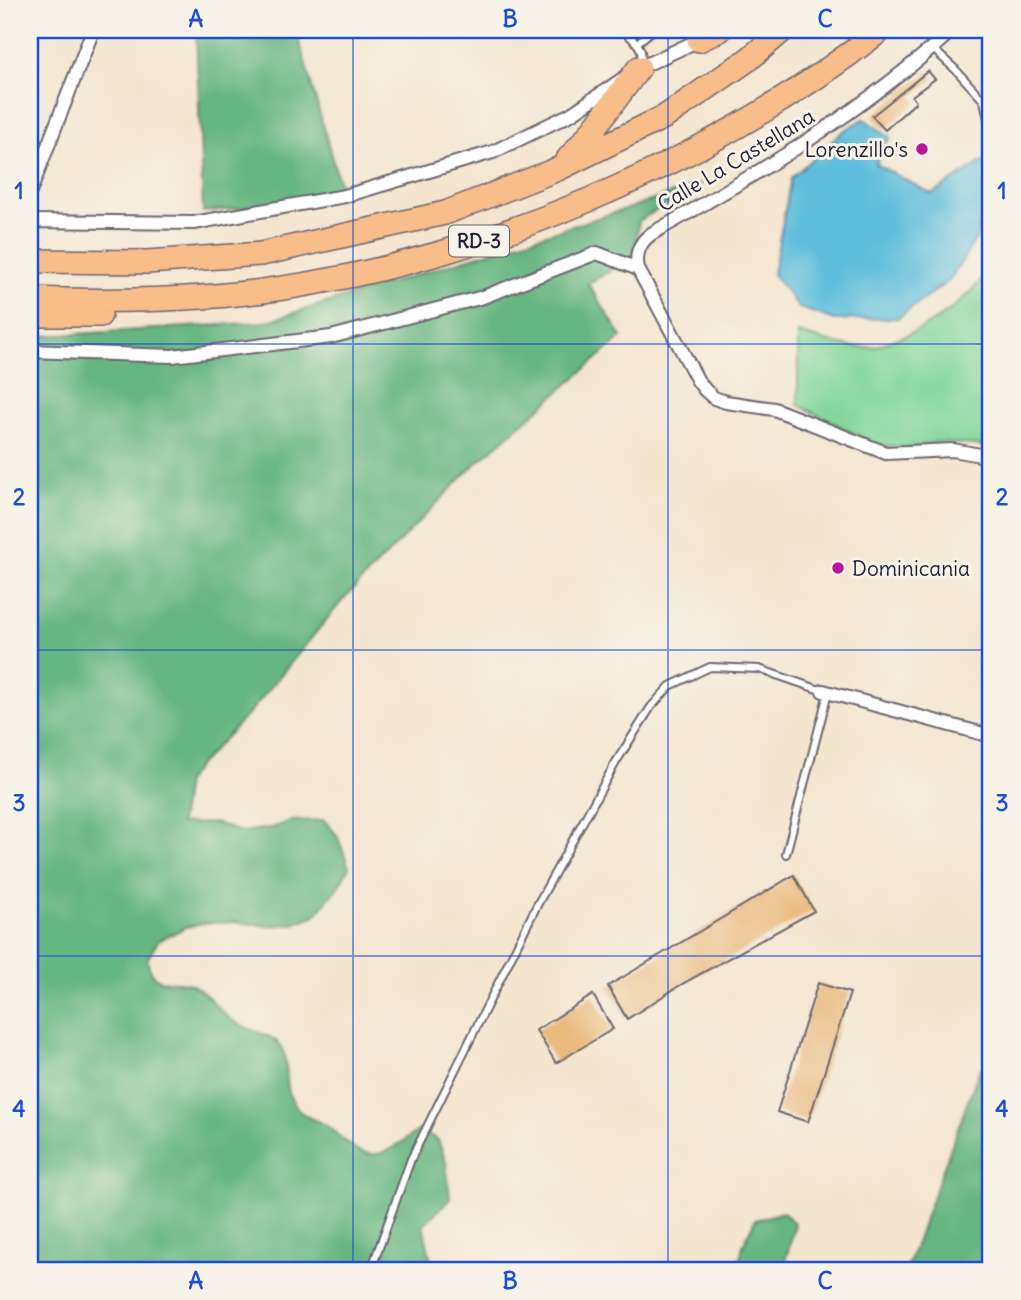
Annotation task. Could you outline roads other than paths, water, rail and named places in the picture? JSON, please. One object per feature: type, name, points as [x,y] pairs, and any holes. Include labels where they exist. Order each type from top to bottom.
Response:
[{"type":"highway","points":[[695,35],[720,30]]},
{"type":"highway","name":"RD-3","points":[[30,261],[146,262],[261,254],[445,213],[558,169],[666,116],[749,58],[783,30]]},
{"type":"highway","name":"RD-3","points":[[30,299],[86,301],[206,297],[265,291],[357,274],[452,250],[518,227],[616,187],[686,154],[750,119],[819,76],[881,30]]},
{"type":"highway","points":[[558,169],[589,135],[639,68]]},
{"type":"highway","points":[[30,315],[129,314],[177,307],[206,297]]},
{"type":"street","points":[[30,192],[93,30]]},
{"type":"street","name":"Calle La Castellana","points":[[638,269],[639,245],[651,234],[742,183],[855,108],[952,30]]},
{"type":"street","points":[[30,261],[30,223],[194,223],[345,195],[493,152],[570,114],[695,35]]},
{"type":"street","points":[[30,351],[172,356],[331,337],[483,297],[597,253],[638,269],[698,381],[714,398],[774,409],[886,453],[953,450],[991,457]]},
{"type":"street","points":[[826,692],[991,736]]},
{"type":"lane","points":[[623,30],[641,46],[643,57],[639,68]]},
{"type":"lane","points":[[638,43],[653,30]]},
{"type":"lane","points":[[932,48],[984,101],[991,132]]},
{"type":"lane","points":[[371,1270],[411,1159],[536,907],[616,762],[651,707],[670,686],[710,667],[758,669],[826,692],[786,854]]},
{"type":"water","points":[[864,119],[890,137],[876,164],[932,194],[991,156],[991,160],[977,237],[950,280],[898,318],[835,320],[799,308],[773,274],[791,178],[843,131]]},
{"type":"place","name":"Lorenzillo's","points":[[922,149]]},
{"type":"place","name":"Dominicania","points":[[838,568]]}]
